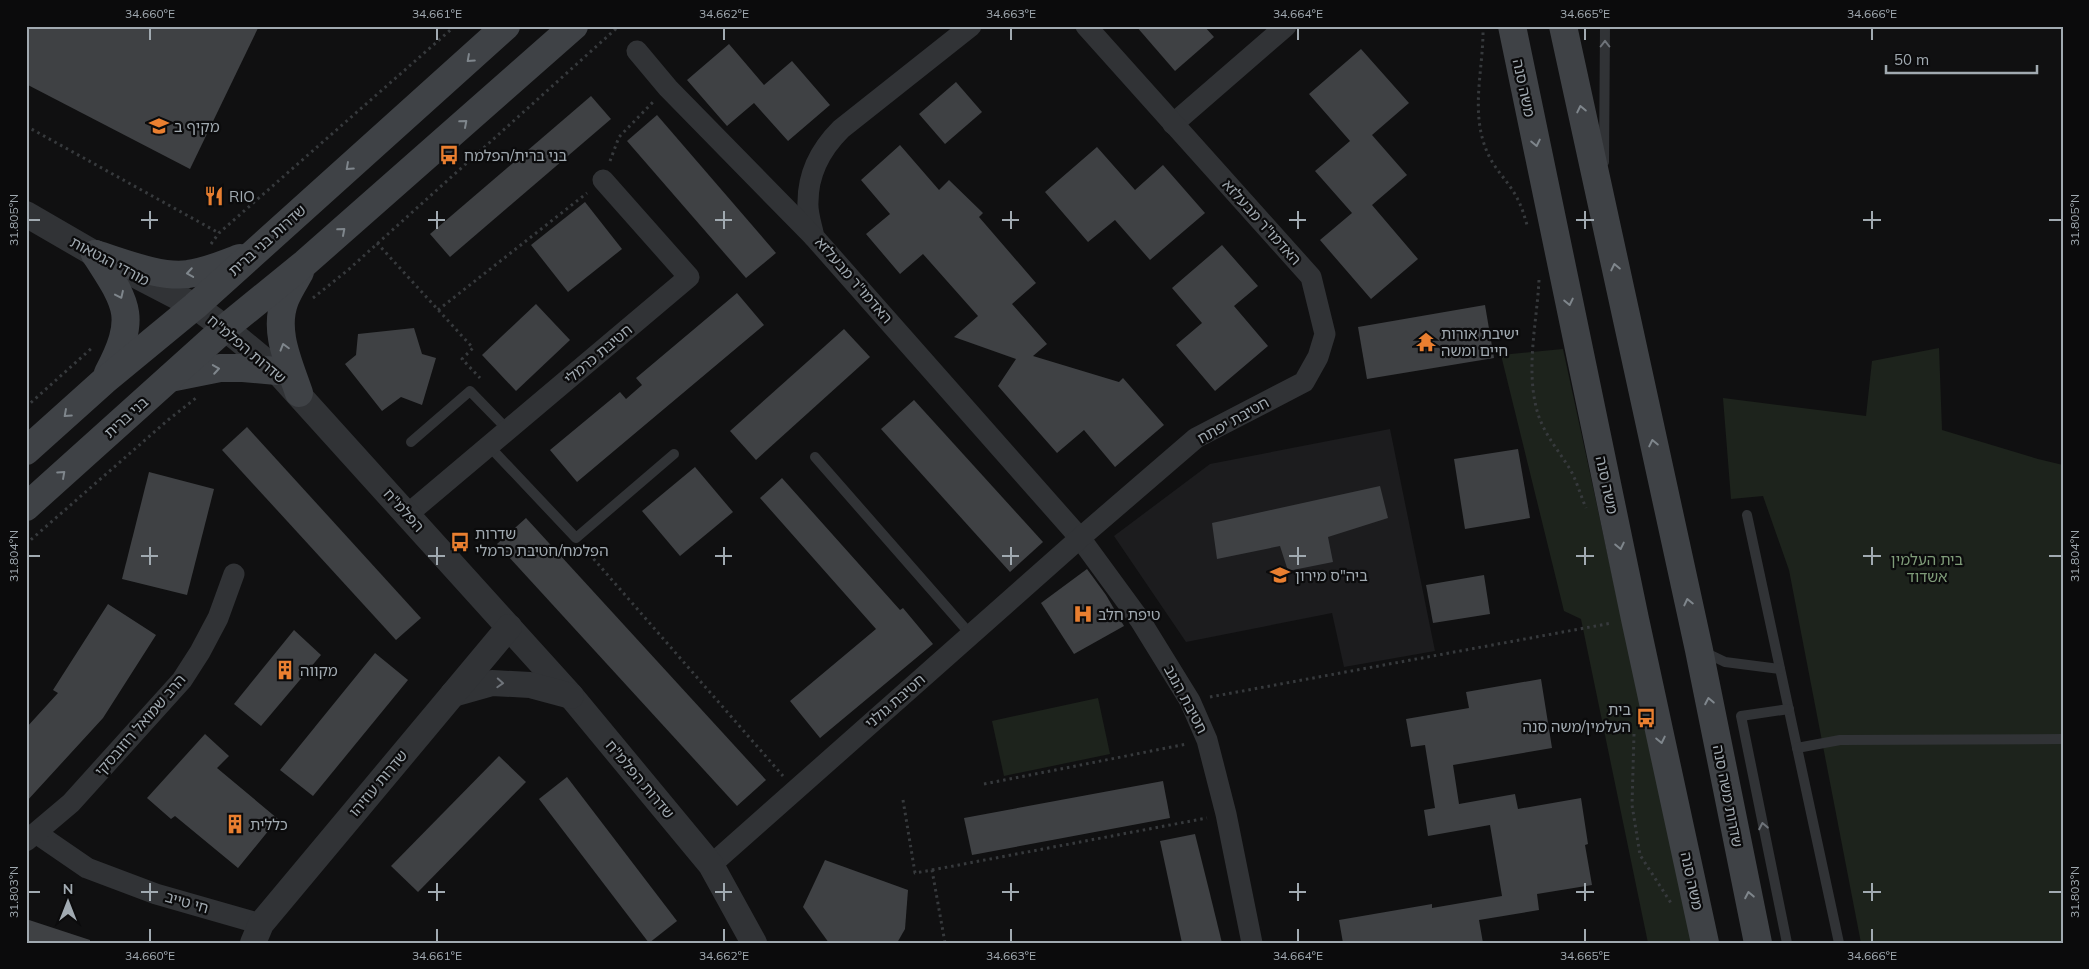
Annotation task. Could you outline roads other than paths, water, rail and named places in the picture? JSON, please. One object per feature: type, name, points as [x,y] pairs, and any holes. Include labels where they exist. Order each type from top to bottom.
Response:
[{"type":"main road","name":"שדרות בני ברית","points":[[26,451],[104,381],[195,306],[506,26]]},
{"type":"main road","points":[[225,328],[305,263],[574,26]]},
{"type":"main road","name":"משה סנה","points":[[1512,26],[1618,619],[1705,943]]},
{"type":"main road","points":[[1563,26],[1699,650]]},
{"type":"main road","points":[[95,254],[174,275],[189,274],[209,269],[253,253]]},
{"type":"main road","points":[[95,254],[121,295],[126,324],[121,348],[104,381]]},
{"type":"main road","points":[[298,393],[280,334],[280,318],[285,299],[305,263]]},
{"type":"main road","name":"בני ברית","points":[[26,507],[225,328]]},
{"type":"main road","points":[[168,379],[220,368],[277,371]]},
{"type":"main road","name":"שדרות משה סנה","points":[[1699,650],[1758,943]]},
{"type":"street","name":"האדמו\"ר מבעלזא","points":[[971,26],[841,129],[827,144],[818,158],[809,184],[808,204],[814,237],[1080,538]]},
{"type":"street","name":"האדמו\"ר מבעלזא","points":[[1086,26],[1311,278],[1325,334]]},
{"type":"street","points":[[1173,124],[1286,26]]},
{"type":"street","points":[[637,51],[668,88],[814,237]]},
{"type":"street","name":"חטיבת כרמלי","points":[[408,514],[689,277],[603,180]]},
{"type":"street","name":"מורדי הגטאות","points":[[26,214],[95,254],[195,306]]},
{"type":"street","name":"שדרות הפלמ\"ח","points":[[195,306],[277,371],[298,393]]},
{"type":"street","name":"חטיבת יפתח","points":[[1080,538],[1196,438],[1304,382],[1318,358],[1325,334]]},
{"type":"street","name":"הפלמ\"ח","points":[[298,393],[509,627]]},
{"type":"street","name":"חטיבת גולני","points":[[711,865],[1080,538]]},
{"type":"street","name":"חטיבת הנגב","points":[[1080,538],[1140,620],[1190,701],[1207,740],[1226,814],[1252,943]]},
{"type":"street","name":"הרב שמואל רוזובסקי","points":[[31,837],[71,803],[182,680],[200,652],[218,618],[234,574]]},
{"type":"street","name":"שדרות הפלמ\"ח","points":[[509,627],[572,696],[711,865],[754,943]]},
{"type":"street","name":"שדרות עוזיהו","points":[[257,934],[509,627]]},
{"type":"street","points":[[453,694],[492,683],[530,685],[572,696]]},
{"type":"street","name":"חי טייב","points":[[31,837],[87,868],[257,934]]},
{"type":"lane","points":[[1604,216],[1605,26]]},
{"type":"lane","points":[[411,442],[470,391],[508,430]]},
{"type":"lane","points":[[489,446],[576,538],[674,454]]},
{"type":"lane","points":[[815,457],[971,635]]},
{"type":"lane","points":[[1747,515],[1839,943]]},
{"type":"lane","points":[[1699,650],[1725,662],[1780,669]]},
{"type":"lane","points":[[1787,943],[1741,716],[1789,709]]},
{"type":"lane","points":[[1797,748],[1840,740],[2063,739]]},
{"type":"place","name":"מקיף ב","points":[[159,126]]},
{"type":"place","name":"בני ברית/הפלמח","points":[[449,155]]},
{"type":"place","name":"RIO","points":[[214,196]]},
{"type":"place","name":"ישיבת אורות חיים ומשה","points":[[1426,342]]},
{"type":"place","name":"שדרות הפלמח/חטיבת כרמלי","points":[[460,542]]},
{"type":"place","name":"ביה\"ס מירון","points":[[1280,575]]},
{"type":"place","name":"טיפת חלב","points":[[1083,614]]},
{"type":"place","name":"מקווה","points":[[285,670]]},
{"type":"place","name":"בית העלמין/משה סנה","points":[[1646,718]]},
{"type":"place","name":"כללית","points":[[235,824]]},
{"type":"park label","name":"בית העלמין אשדוד","points":[[1927,568]]}]
